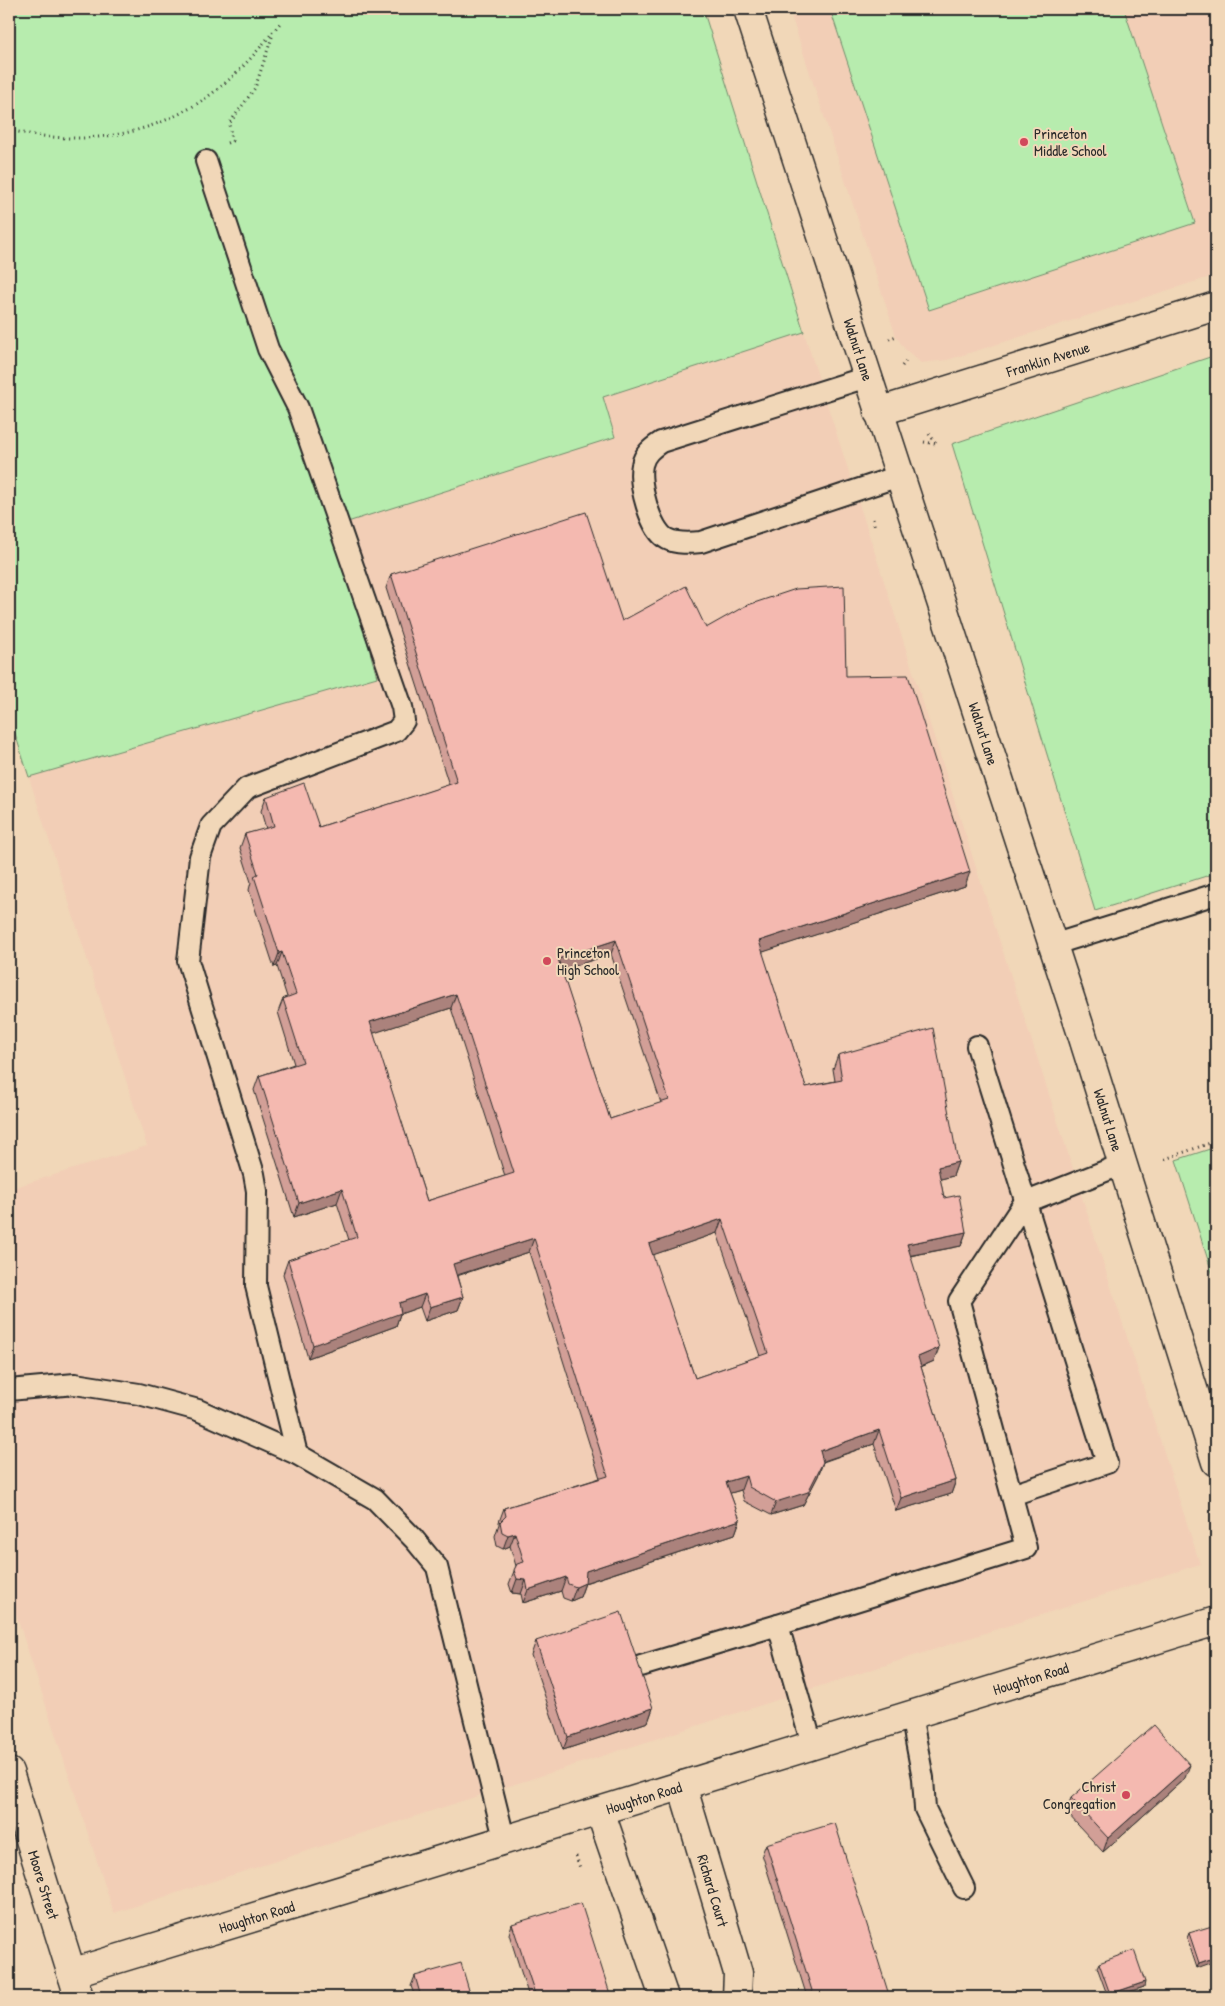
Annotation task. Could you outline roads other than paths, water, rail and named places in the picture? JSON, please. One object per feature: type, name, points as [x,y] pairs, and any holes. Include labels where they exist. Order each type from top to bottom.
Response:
[{"type":"street","name":"Walnut Lane","points":[[748,9],[1123,1164],[1216,1462]]},
{"type":"street","name":"Franklin Avenue","points":[[878,412],[1216,306]]},
{"type":"street","name":"Houghton Road","points":[[75,1985],[600,1811],[1216,1621]]},
{"type":"street","name":"Moore Street","points":[[9,1772],[75,1985]]},
{"type":"street","name":"Richard Court","points":[[682,1785],[738,1973],[737,1997]]},
{"type":"street","points":[[600,1811],[664,1997]]},
{"type":"lane","points":[[206,161],[268,349],[298,408],[402,707],[404,721],[396,731],[246,788],[212,826],[200,856],[194,892],[188,961],[254,1174],[256,1191],[256,1286],[298,1454]]},
{"type":"lane","points":[[867,377],[661,442],[646,455],[640,474],[641,485],[659,534],[667,539],[687,543],[701,542],[899,476]]},
{"type":"lane","points":[[1052,945],[1216,894]]},
{"type":"lane","points":[[977,1046],[1024,1203],[1107,1463],[1012,1495]]},
{"type":"lane","points":[[641,1666],[778,1626],[1026,1548],[959,1301],[1024,1203],[1123,1164]]},
{"type":"lane","points":[[9,1390],[74,1384],[139,1394],[198,1410],[298,1454],[375,1499],[414,1539],[437,1567],[505,1842]]},
{"type":"lane","points":[[778,1626],[812,1745]]},
{"type":"lane","points":[[911,1715],[922,1778],[925,1809],[964,1888]]},
{"type":"place","name":"Princeton Middle School","points":[[1024,142]]},
{"type":"place","name":"Princeton High School","points":[[547,961]]},
{"type":"place","name":"Christ Congregation","points":[[1126,1795]]}]
